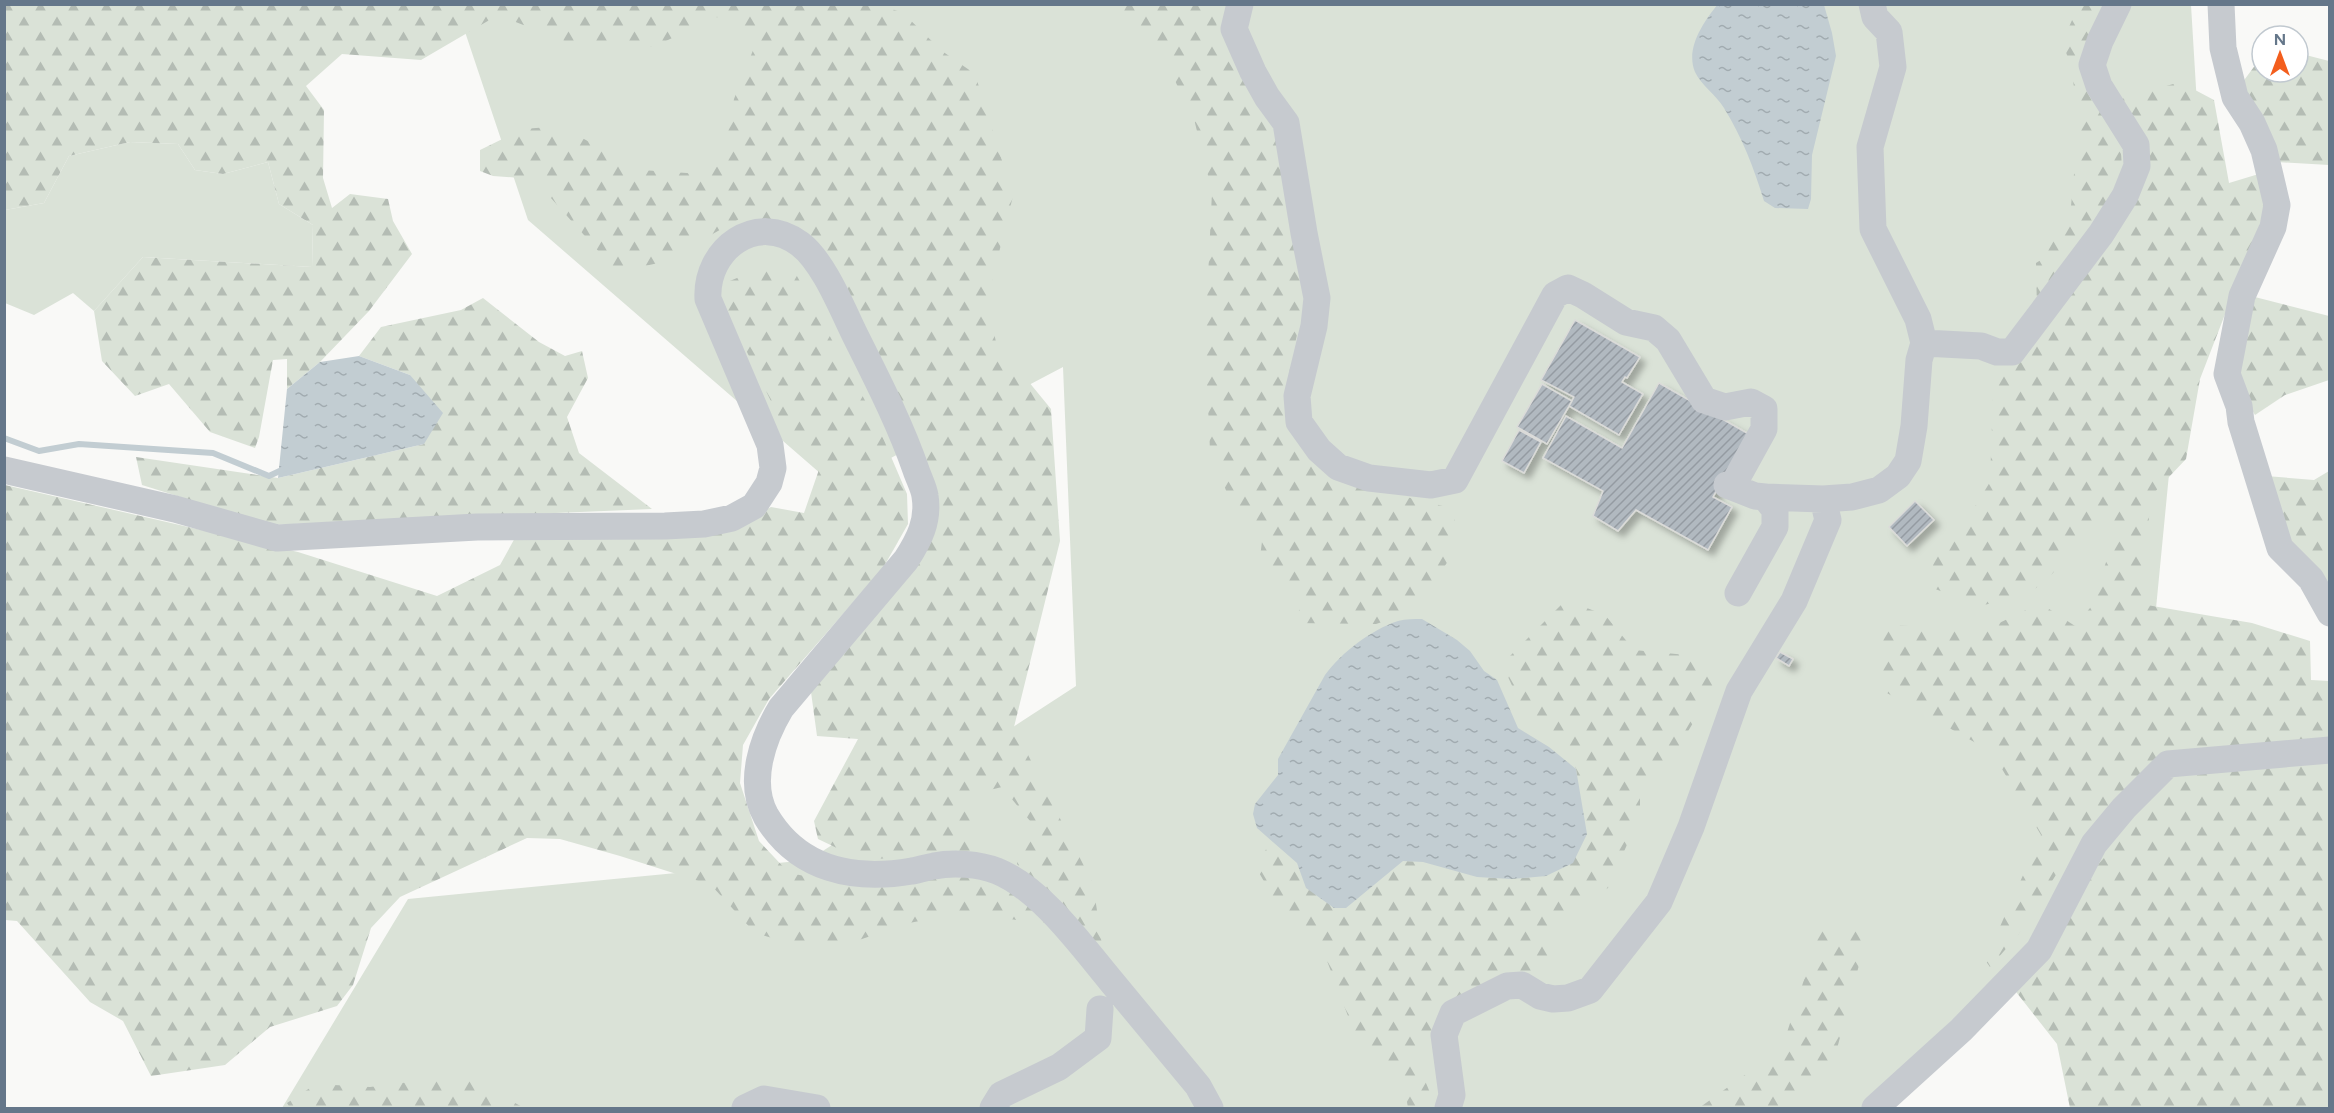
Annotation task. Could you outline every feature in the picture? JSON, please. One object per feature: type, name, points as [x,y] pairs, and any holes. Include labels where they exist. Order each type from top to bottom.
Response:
[{"type":"street","points":[[1240,4],[1234,29],[1253,72],[1267,97],[1286,123],[1317,298],[1314,326],[1297,396],[1299,422],[1319,450],[1338,467],[1369,478],[1431,485],[1455,480],[1555,295],[1568,288],[1626,322],[1654,328],[1668,340],[1704,400],[1725,407],[1751,402],[1764,409],[1764,429],[1730,486],[1755,496],[1823,500],[1852,497],[1879,490],[1898,476],[1908,461],[1914,426],[1919,360],[1924,343],[1918,319],[1873,229],[1870,147],[1893,67],[1889,32],[1875,17],[1872,4]]},
{"type":"street","points":[[1924,343],[1981,346],[1996,352],[2012,352],[2101,234],[2125,196],[2137,166],[2136,145],[2099,86],[2092,65],[2100,41],[2118,4]]},
{"type":"street","points":[[2221,4],[2223,48],[2235,97],[2252,123],[2264,150],[2277,205],[2273,227],[2242,296],[2227,374],[2240,406],[2241,422],[2280,548],[2311,579],[2330,613]]},
{"type":"street","points":[[4,470],[175,509],[277,538],[477,526],[665,526],[704,524],[732,518],[754,506],[769,483],[773,468],[770,445],[708,299],[707,284],[720,255],[733,243],[748,234],[785,235],[801,245],[815,260],[835,293],[906,440],[926,495],[926,519],[920,539],[906,560],[781,708],[768,730],[758,774],[759,797],[764,812],[776,832],[803,856],[830,869],[852,874],[879,874],[912,871],[936,865],[963,864],[997,871],[1033,893],[1070,931],[1198,1086],[1210,1108]]},
{"type":"street","points":[[1738,593],[1775,526],[1775,510],[1765,497]]},
{"type":"street","points":[[1449,1108],[1452,1095],[1444,1035],[1453,1013],[1507,986],[1522,985],[1540,996],[1553,999],[1568,998],[1590,990],[1659,902],[1691,827],[1739,691],[1794,601],[1828,520],[1823,500]]},
{"type":"street","points":[[1875,1108],[1961,1030],[2039,950],[2094,844],[2124,808],[2168,764],[2330,750]]},
{"type":"street","points":[[993,1108],[1001,1095],[1059,1067],[1098,1038],[1100,1009]]},
{"type":"street","points":[[745,1108],[764,1099],[817,1108]]},
{"type":"green space","points":[[878,4],[903,13],[942,51],[975,74],[1013,196],[987,301],[996,342],[1051,409],[1060,541],[1014,727],[1093,884],[1102,944],[1096,951],[1017,864],[1022,842],[1035,827],[1002,787],[969,795],[973,852],[862,860],[818,839],[814,821],[858,739],[817,736],[811,692],[935,497],[784,224],[741,218],[663,262],[617,272],[534,179],[493,176],[480,171],[480,150],[523,129],[549,127],[584,139],[641,170],[702,174],[722,164],[734,99],[757,40],[717,17],[653,47],[567,42],[498,15],[421,60],[342,54],[306,86],[324,110],[323,178],[332,208],[350,194],[388,199],[393,221],[412,254],[369,311],[320,362],[287,389],[287,359],[273,360],[255,448],[210,432],[169,384],[135,396],[102,361],[94,311],[143,257],[312,267],[313,225],[279,204],[268,162],[223,174],[195,170],[178,144],[130,142],[69,156],[44,203],[5,210],[5,5]]},
{"type":"green space","points":[[456,5],[2191,5],[2200,154],[2133,846],[1861,1108],[282,1108],[408,899],[809,860],[1076,686],[1063,367],[836,487],[528,220]]},
{"type":"green space","points":[[1105,5],[1220,5],[1217,13],[1216,44],[1232,51],[1282,122],[1294,174],[1302,311],[1292,358],[1294,434],[1358,485],[1455,509],[1454,552],[1415,611],[1376,624],[1293,623],[1304,600],[1260,557],[1263,534],[1231,503],[1210,450],[1205,342],[1212,192],[1195,123],[1161,51],[1116,18]]},
{"type":"green space","points":[[2079,5],[2112,5],[2087,54],[2120,136],[2123,185],[2037,312],[2036,263],[2044,258],[2071,206],[2078,131],[2072,68],[2062,42]]},
{"type":"green space","points":[[2310,56],[2329,61],[2329,165],[2277,162],[2239,87],[2250,72],[2250,84],[2310,84]]},
{"type":"green space","points":[[2180,82],[2214,100],[2229,183],[2262,173],[2268,203],[2200,379],[2186,459],[2151,496],[2141,604],[2252,623],[2310,641],[2311,680],[2329,681],[2329,737],[2159,764],[2078,840],[2018,935],[1990,967],[1985,960],[2041,835],[1992,752],[1878,688],[1883,625],[1987,629],[2040,603],[2075,626],[2090,608],[2118,528],[2107,511],[2052,574],[2029,594],[1980,606],[1930,587],[1935,551],[1976,505],[1990,482],[1994,367],[2026,345],[2136,193],[2118,100]]},
{"type":"green space","points":[[130,142],[178,144],[195,170],[223,174],[268,162],[279,204],[313,225],[312,267],[143,257],[94,311],[73,293],[34,315],[5,303],[5,210],[44,203],[69,156]]},
{"type":"green space","points":[[792,267],[874,417],[907,494],[908,524],[883,568],[769,699],[743,745],[740,783],[759,841],[789,873],[836,882],[960,871],[996,879],[1054,922],[1034,923],[967,912],[909,923],[859,940],[799,946],[755,933],[711,885],[560,839],[527,838],[400,897],[371,928],[353,985],[337,1006],[270,1027],[225,1065],[151,1076],[123,1021],[90,1002],[17,921],[5,920],[5,485],[298,552],[437,596],[500,565],[516,536],[739,523],[771,507],[804,513],[823,458],[789,438],[726,309],[725,283],[749,273]]},
{"type":"green space","points":[[2251,296],[2329,316],[2329,380],[2285,395],[2255,415],[2233,377]]},
{"type":"green space","points":[[483,298],[539,342],[565,356],[582,351],[588,378],[567,417],[579,453],[652,509],[270,525],[142,485],[136,457],[278,478],[424,444],[410,375],[359,356],[381,327],[461,310]]},
{"type":"green space","points":[[2329,471],[2329,603],[2287,547],[2266,476],[2314,480]]},
{"type":"green space","points":[[1566,600],[1605,615],[1634,650],[1697,656],[1717,683],[1663,773],[1640,782],[1640,815],[1608,888],[1555,920],[1545,969],[1511,986],[1477,1008],[1415,1057],[1431,1095],[1429,1108],[1408,1108],[1401,1066],[1373,1065],[1359,1045],[1321,945],[1288,923],[1254,864],[1273,841],[1297,863],[1306,888],[1346,908],[1403,861],[1423,862],[1477,877],[1511,879],[1546,876],[1587,834],[1576,769],[1568,744],[1529,722],[1502,664]]},
{"type":"green space","points":[[2329,755],[2329,1108],[2070,1108],[2057,1044],[2013,988],[2079,886],[2112,849],[2117,828],[2168,767]]},
{"type":"green space","points":[[1869,927],[1833,1064],[1785,1108],[1699,1108],[1782,1048],[1820,930]]},
{"type":"green space","points":[[466,1075],[524,1108],[290,1108],[287,1103],[316,1084],[370,1087]]},
{"type":"water","points":[[1717,5],[1824,5],[1836,56],[1812,155],[1811,199],[1808,209],[1775,208],[1764,201],[1736,130],[1721,103],[1695,72],[1692,54],[1694,45],[1702,27]]},
{"type":"water","points":[[359,356],[410,375],[443,413],[424,444],[278,478],[287,389],[320,362]]},
{"type":"water","points":[[1422,619],[1457,640],[1470,651],[1484,671],[1497,680],[1518,728],[1549,747],[1576,769],[1587,834],[1573,863],[1546,876],[1511,879],[1477,877],[1423,862],[1403,861],[1346,908],[1334,908],[1306,888],[1297,863],[1257,828],[1253,814],[1255,804],[1278,775],[1278,759],[1332,666],[1358,643],[1378,630],[1398,621]]},
{"type":"building","points":[[1575,320],[1640,357],[1622,382],[1643,394],[1619,435],[1569,406],[1574,397],[1541,380]]},
{"type":"building","points":[[1659,383],[1754,437],[1726,474],[1713,497],[1732,507],[1708,550],[1636,510],[1618,531],[1593,516],[1603,491],[1543,458],[1566,416],[1622,448]]},
{"type":"building","points":[[1542,384],[1572,401],[1547,444],[1517,427]]},
{"type":"building","points":[[1519,430],[1541,442],[1524,473],[1502,461]]},
{"type":"building","points":[[1915,501],[1934,520],[1907,546],[1889,527]]},
{"type":"building","points":[[1780,652],[1793,659],[1789,666],[1776,658]]},
{"type":"waterway","points":[[4,438],[39,451],[79,444],[213,453],[269,476],[286,468]]}]
